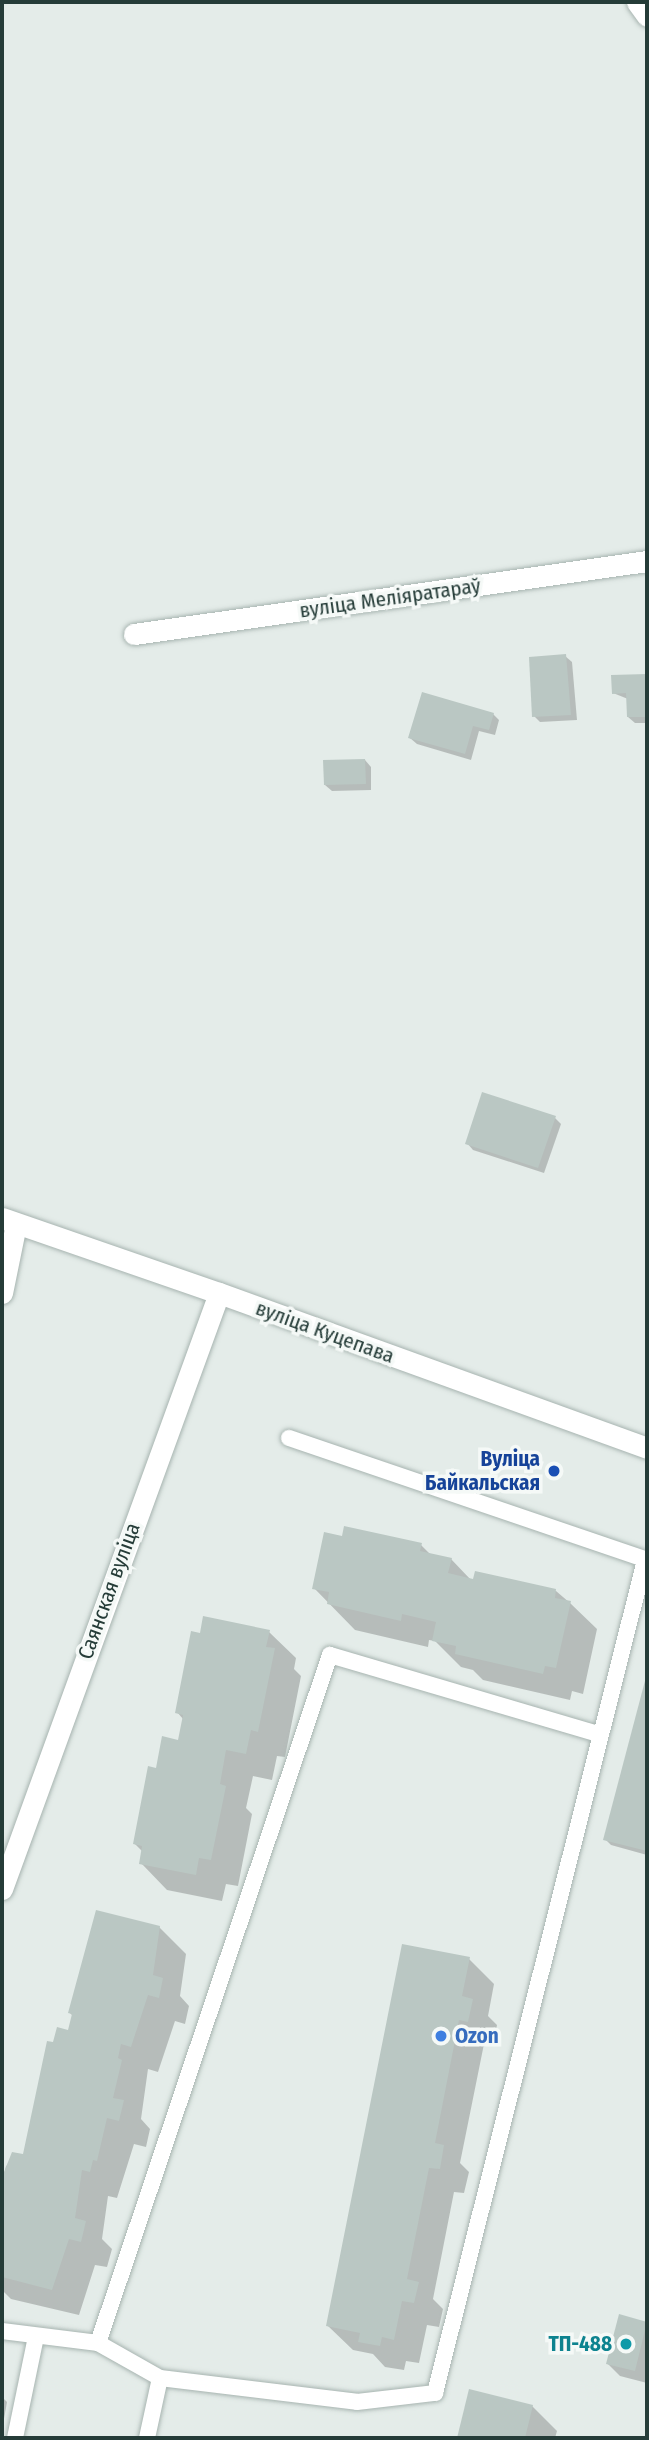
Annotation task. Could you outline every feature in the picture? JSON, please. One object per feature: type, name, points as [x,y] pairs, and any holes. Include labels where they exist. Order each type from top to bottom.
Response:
[{"type":"main road","points":[[636,2],[647,16]]},
{"type":"main road","name":"вуліца Меліяратараў","points":[[134,634],[647,561]]},
{"type":"main road","points":[[2,1293],[9,1221]]},
{"type":"main road","name":"вуліца Куцепава","points":[[9,1221],[219,1293],[647,1448]]},
{"type":"main road","name":"Саянская вуліца","points":[[2,1889],[219,1293]]},
{"type":"lane","points":[[2,2331],[97,2343],[160,2378],[357,2402],[435,2393],[599,1734],[646,1560],[289,1438]]},
{"type":"lane","points":[[97,2343],[330,1655],[599,1734]]},
{"type":"lane","points":[[15,2438],[36,2337]]},
{"type":"lane","points":[[147,2438],[160,2378]]},
{"type":"building","points":[[566,654],[571,715],[532,717],[529,657]]},
{"type":"building","points":[[647,674],[647,717],[627,717],[626,693],[612,694],[611,675]]},
{"type":"building","points":[[422,692],[494,713],[489,730],[473,726],[465,754],[408,738]]},
{"type":"building","points":[[365,759],[366,784],[324,785],[323,760]]},
{"type":"building","points":[[482,1092],[556,1116],[538,1168],[465,1144]]},
{"type":"building","points":[[344,1526],[422,1543],[420,1551],[452,1558],[448,1573],[473,1579],[475,1571],[556,1589],[555,1598],[571,1601],[556,1668],[545,1666],[543,1674],[455,1654],[456,1646],[432,1641],[436,1622],[402,1614],[401,1621],[327,1604],[329,1592],[312,1589],[324,1532],[342,1536]]},
{"type":"building","points":[[203,1616],[270,1630],[266,1647],[275,1648],[258,1732],[251,1730],[246,1754],[226,1750],[220,1784],[226,1786],[211,1860],[199,1858],[196,1875],[139,1864],[142,1846],[133,1844],[148,1766],[156,1768],[162,1736],[178,1740],[183,1715],[175,1713],[191,1631],[200,1633]]},
{"type":"building","points":[[647,1677],[647,1851],[603,1840]]},
{"type":"building","points":[[96,1910],[160,1926],[153,1975],[163,1978],[159,1998],[148,1995],[131,2047],[121,2044],[118,2058],[122,2060],[113,2098],[124,2100],[119,2121],[107,2118],[97,2161],[93,2160],[90,2172],[82,2170],[75,2218],[86,2221],[81,2242],[69,2239],[52,2290],[2,2277],[2,2177],[12,2152],[23,2154],[47,2041],[53,2042],[57,2027],[68,2030],[72,2014],[68,2013]]},
{"type":"building","points":[[402,1944],[470,1957],[462,1996],[473,1999],[468,2022],[459,2020],[435,2143],[444,2145],[440,2169],[429,2168],[407,2279],[419,2282],[414,2303],[402,2301],[394,2340],[382,2337],[380,2346],[358,2342],[360,2333],[326,2326]]},
{"type":"building","name":"ТП-488","points":[[619,2314],[647,2322],[635,2371],[606,2364]]},
{"type":"building","points":[[469,2389],[533,2405],[525,2438],[457,2438]]},
{"type":"place","name":"Вуліца Байкальская","points":[[554,1471]]},
{"type":"place","name":"Ozon","points":[[441,2036]]},
{"type":"place","name":"ТП-488","points":[[626,2344]]}]
